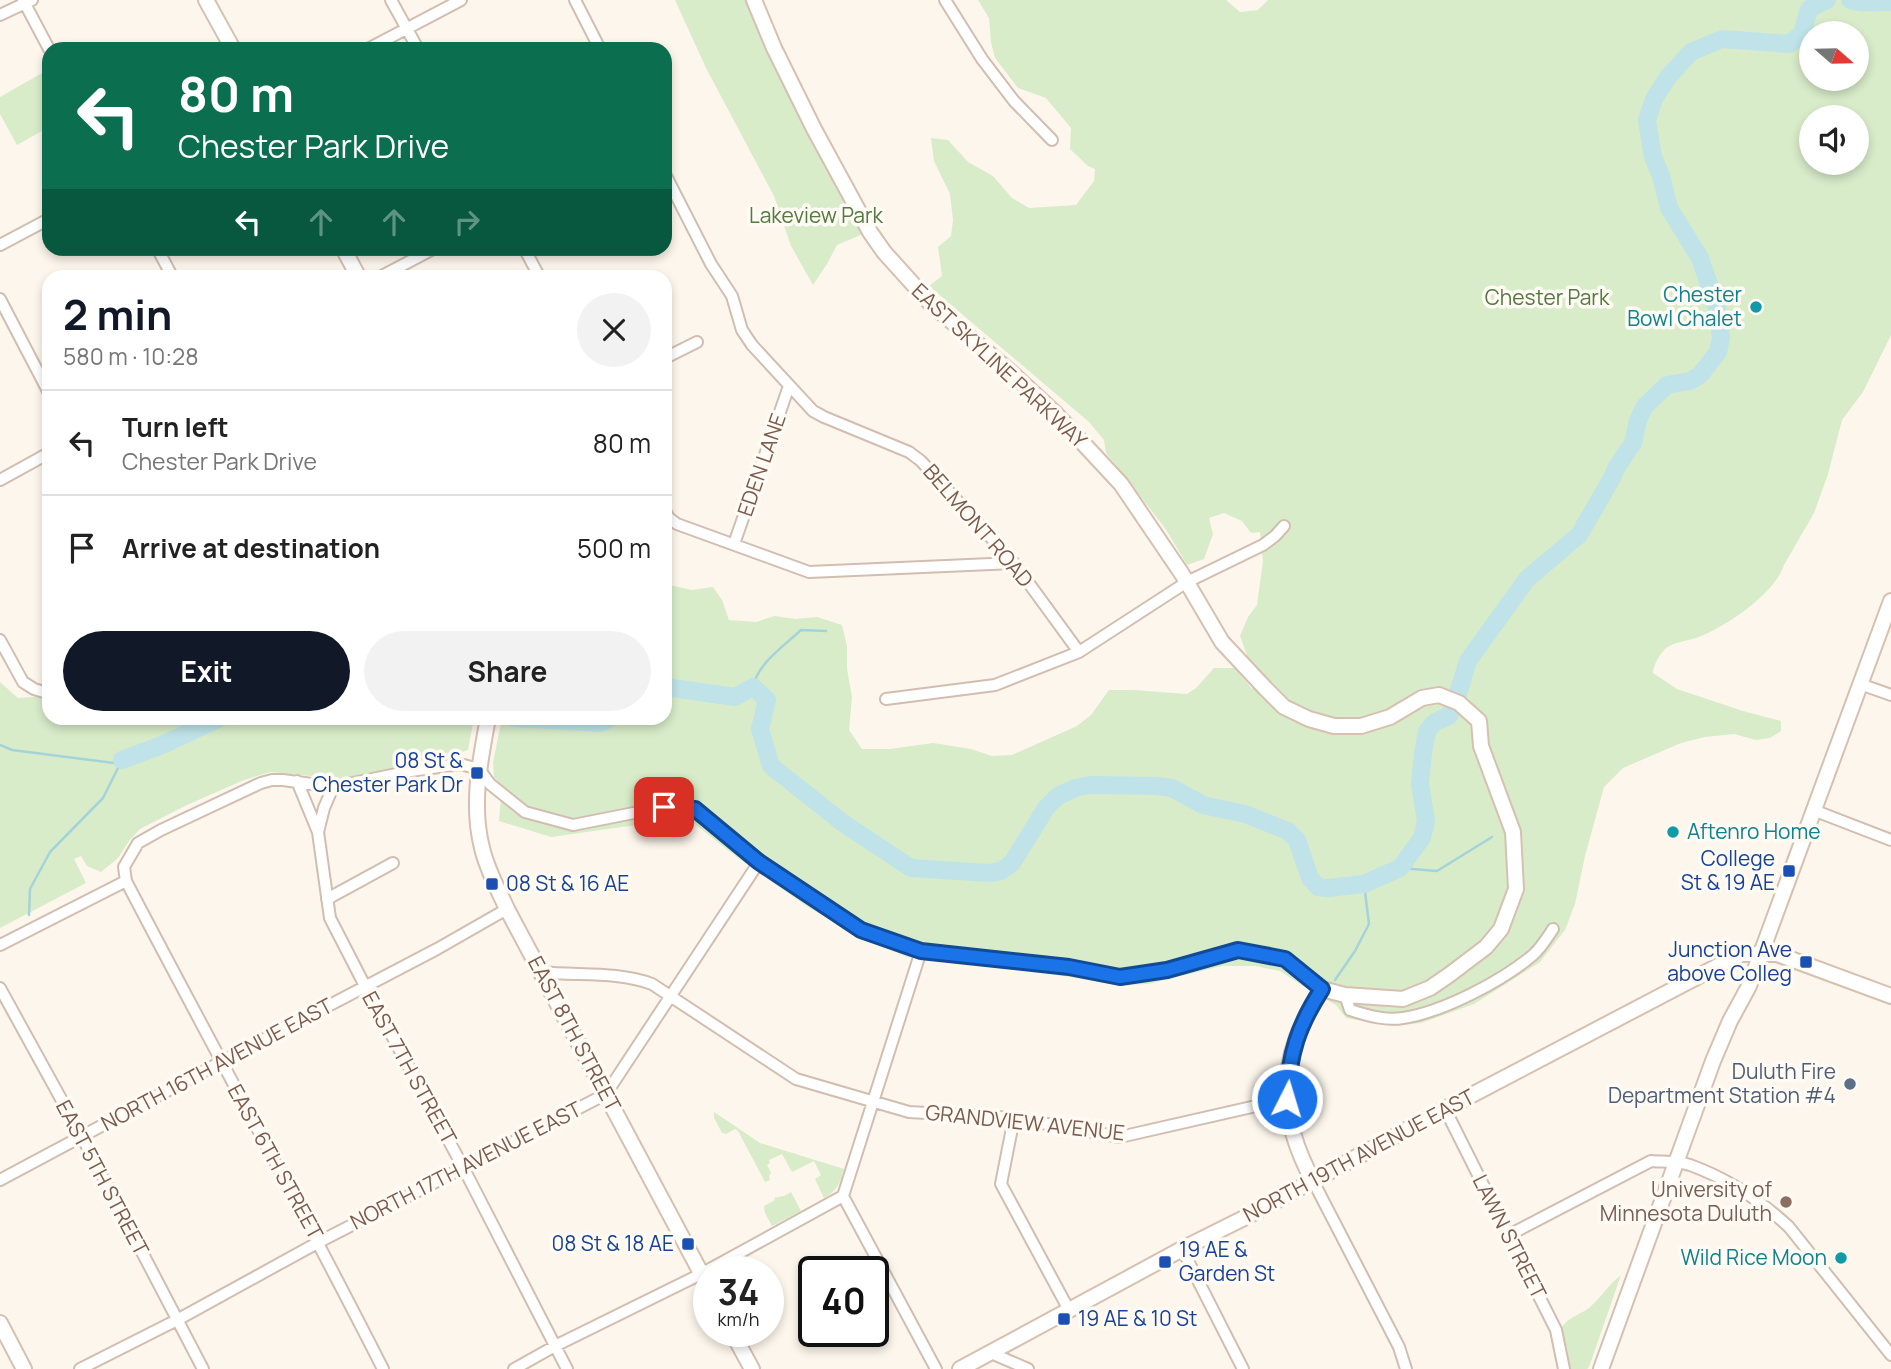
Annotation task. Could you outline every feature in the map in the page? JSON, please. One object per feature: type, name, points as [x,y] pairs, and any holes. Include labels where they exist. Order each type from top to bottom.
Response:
[{"type":"street","points":[[206,0],[229,42]]},
{"type":"street","points":[[391,0],[414,42]]},
{"type":"street","points":[[381,42],[461,0]]},
{"type":"street","points":[[575,0],[596,42]]},
{"type":"street","name":"EAST SKYLINE PARKWAY","points":[[754,0],[774,48],[814,128],[870,232],[884,252],[930,303],[1054,412],[1112,474],[1187,582],[1222,642],[1284,707],[1309,719],[1334,726],[1361,726],[1390,717],[1422,698],[1439,695],[1459,702],[1479,721],[1482,746],[1513,832],[1516,889],[1501,929],[1486,947],[1430,988],[1403,999],[1345,995]]},
{"type":"street","points":[[945,0],[982,59],[1014,102],[1052,140]]},
{"type":"street","points":[[0,15],[27,1],[46,42]]},
{"type":"street","name":"BELMONT ROAD","points":[[672,188],[710,264],[732,296],[751,345],[813,411],[909,452],[921,461],[1014,564],[1079,652]]},
{"type":"street","points":[[0,245],[42,223]]},
{"type":"street","points":[[393,270],[420,256]]},
{"type":"street","points":[[0,299],[42,380]]},
{"type":"street","points":[[672,354],[697,342]]},
{"type":"street","name":"EDEN LANE","points":[[734,544],[789,386]]},
{"type":"street","points":[[0,480],[42,457]]},
{"type":"street","points":[[672,519],[677,524],[809,572],[1014,564]]},
{"type":"street","points":[[886,699],[995,685],[1079,652],[1187,582],[1263,545],[1284,526]]},
{"type":"street","points":[[1601,1369],[1713,1061],[1749,986],[1891,601]]},
{"type":"street","points":[[0,640],[23,682],[42,691]]},
{"type":"street","points":[[1860,684],[1891,695]]},
{"type":"street","name":"EAST 8TH STREET","points":[[487,725],[480,763],[477,807],[482,848],[493,879],[693,1259]]},
{"type":"street","points":[[0,945],[126,881],[124,867],[138,844],[161,830],[261,783],[272,780],[296,781],[332,787],[451,764],[480,763],[490,784],[525,812],[573,825],[664,807],[695,809],[759,862],[861,930],[921,951],[1069,967],[1120,977],[1167,970],[1238,950],[1285,959],[1322,989],[1345,995],[1350,1010],[1373,1017],[1402,1018],[1434,1010],[1501,977],[1535,953],[1553,929]]},
{"type":"street","name":"EAST 7TH STREET","points":[[296,781],[318,832],[330,918],[567,1369]]},
{"type":"street","name":"EAST 7TH STREET","points":[[318,832],[332,787]]},
{"type":"street","points":[[1813,810],[1891,840]]},
{"type":"street","name":"NORTH 17TH AVENUE EAST","points":[[80,1369],[606,1094],[759,862]]},
{"type":"street","points":[[327,899],[393,863]]},
{"type":"street","name":"EAST 6TH STREET","points":[[126,881],[220,1062],[319,1242],[383,1369]]},
{"type":"street","name":"NORTH 16TH AVENUE EAST","points":[[0,1180],[437,949],[507,909]]},
{"type":"street","points":[[734,1256],[843,1196],[921,951]]},
{"type":"street","points":[[1761,953],[1777,954],[1891,996]]},
{"type":"street","name":"NORTH 19TH AVENUE EAST","points":[[960,1369],[1741,954],[1761,953]]},
{"type":"street","name":"GRANDVIEW AVENUE","points":[[541,972],[636,978],[652,984],[796,1079],[909,1112],[1014,1118],[1120,1138],[1287,1099]]},
{"type":"street","name":"EAST 5TH STREET","points":[[0,988],[82,1137],[203,1369]]},
{"type":"street","points":[[1322,989],[1308,1012],[1290,1057],[1287,1099],[1291,1128],[1313,1181],[1399,1347],[1406,1369]]},
{"type":"street","name":"LAWN STREET","points":[[1445,1109],[1556,1330],[1564,1369]]},
{"type":"street","points":[[1014,1118],[1002,1184],[1069,1310]]},
{"type":"street","points":[[1509,1234],[1651,1161],[1690,1165],[1721,1180],[1770,1210],[1789,1227],[1891,1355]]},
{"type":"street","points":[[843,1196],[936,1369]]},
{"type":"street","points":[[1182,1249],[1243,1369]]},
{"type":"street","points":[[514,1369],[693,1278]]},
{"type":"street","points":[[0,1323],[24,1369]]},
{"type":"street","points":[[740,1347],[752,1369]]},
{"type":"street","points":[[991,1353],[1028,1369]]},
{"type":"green space","name":"Lakeview Park","points":[[675,0],[747,0],[863,234],[837,245],[813,285],[791,246],[774,196],[706,68]]},
{"type":"green space","name":"Chester Park","points":[[978,0],[1226,0],[1240,12],[1258,10],[1268,0],[1891,0],[1891,335],[1863,392],[1842,420],[1828,474],[1814,513],[1779,576],[1761,597],[1737,616],[1701,636],[1665,649],[1653,670],[1653,673],[1677,689],[1781,721],[1781,731],[1770,738],[1756,740],[1734,734],[1705,737],[1681,743],[1623,768],[1604,787],[1575,904],[1565,930],[1540,962],[1474,1004],[1421,1023],[1392,1026],[1346,1018],[1336,1005],[1280,971],[1255,966],[1222,966],[1148,984],[1119,985],[907,957],[864,939],[808,907],[691,821],[658,822],[551,837],[499,821],[502,786],[494,777],[493,762],[501,725],[672,725],[672,586],[692,590],[713,587],[722,600],[729,620],[756,622],[775,616],[795,619],[817,617],[842,625],[852,697],[849,730],[862,749],[890,749],[933,743],[971,749],[992,756],[1012,755],[1077,726],[1091,715],[1109,690],[1187,694],[1214,668],[1235,668],[1252,689],[1260,673],[1249,661],[1240,636],[1248,617],[1257,605],[1263,561],[1260,532],[1251,533],[1242,521],[1224,513],[1209,518],[1213,534],[1204,559],[1187,565],[1165,528],[1106,453],[1104,440],[1089,422],[929,286],[942,276],[938,247],[951,236],[953,220],[950,194],[934,161],[931,138],[948,140],[968,162],[993,176],[1012,198],[1029,208],[1076,205],[1094,181],[1095,169],[1070,149],[1071,128],[1046,98],[1018,88],[995,58],[989,18]]},
{"type":"green space","points":[[42,73],[42,131],[17,145],[0,114],[0,97]]},
{"type":"green space","points":[[0,682],[18,698],[42,696],[42,725],[473,725],[468,750],[423,765],[342,779],[270,772],[244,780],[140,829],[118,858],[101,872],[87,866],[81,856],[74,859],[86,883],[0,928]]},
{"type":"green space","points":[[714,1112],[760,1143],[844,1169],[837,1186],[824,1198],[815,1179],[821,1175],[814,1161],[792,1172],[782,1154],[769,1160],[767,1165],[771,1173],[770,1180],[765,1182],[738,1131],[735,1129],[726,1134],[722,1133],[714,1118]]},
{"type":"green space","points":[[791,1192],[801,1211],[772,1226],[764,1206],[775,1200],[774,1198]]},
{"type":"green space","points":[[1621,1275],[1589,1367],[1571,1369],[1562,1327],[1571,1318],[1589,1308]]},
{"type":"waterway","points":[[672,688],[735,697],[753,687],[767,700],[760,729],[771,766],[843,823],[911,868],[989,873],[1001,871],[1012,863],[1046,808],[1058,796],[1090,785],[1172,788],[1203,805],[1245,814],[1288,831],[1297,840],[1310,878],[1318,887],[1364,884],[1400,868],[1422,838],[1426,821],[1420,784],[1427,731],[1435,722],[1449,716],[1468,661],[1527,579],[1579,535],[1633,443],[1638,420],[1645,406],[1667,385],[1690,381],[1700,375],[1718,352],[1721,338],[1717,308],[1700,258],[1669,208],[1653,157],[1647,120],[1654,99],[1668,77],[1691,52],[1722,39],[1789,44],[1802,34],[1809,9],[1827,0]]},
{"type":"waterway","points":[[1850,0],[1865,3],[1891,2]]},
{"type":"waterway","points":[[753,687],[765,663],[801,630],[826,631]]},
{"type":"waterway","points":[[122,760],[205,725]]},
{"type":"waterway","points":[[0,745],[12,750],[114,763],[122,760]]},
{"type":"waterway","points":[[29,915],[30,889],[50,852],[103,798],[122,760]]},
{"type":"waterway","points":[[1400,868],[1437,871],[1492,837]]},
{"type":"waterway","points":[[1335,980],[1369,924],[1364,884]]},
{"type":"place","name":"Chester Bowl Chalet","points":[[1756,307]]},
{"type":"place","name":"08 St & Chester Park Dr","points":[[477,773]]},
{"type":"place","name":"Aftenro Home","points":[[1673,832]]},
{"type":"place","name":"College St & 19 AE","points":[[1789,871]]},
{"type":"place","name":"08 St & 16 AE","points":[[492,884]]},
{"type":"place","name":"Junction Ave above Colleg","points":[[1806,962]]},
{"type":"place","name":"Duluth Fire Department Station #4","points":[[1850,1084]]},
{"type":"place","name":"University of Minnesota Duluth","points":[[1786,1202]]},
{"type":"place","name":"08 St & 18 AE","points":[[688,1244]]},
{"type":"place","name":"Wild Rice Moon","points":[[1841,1258]]},
{"type":"place","name":"19 AE & Garden St","points":[[1165,1262]]},
{"type":"place","name":"19 AE & 10 St","points":[[1064,1319]]},
{"type":"route","points":[[664,807],[695,809],[759,862],[861,930],[921,951],[1069,967],[1120,977],[1167,970],[1238,950],[1285,959],[1322,989],[1295,1040],[1287,1079],[1287,1099]]}]
